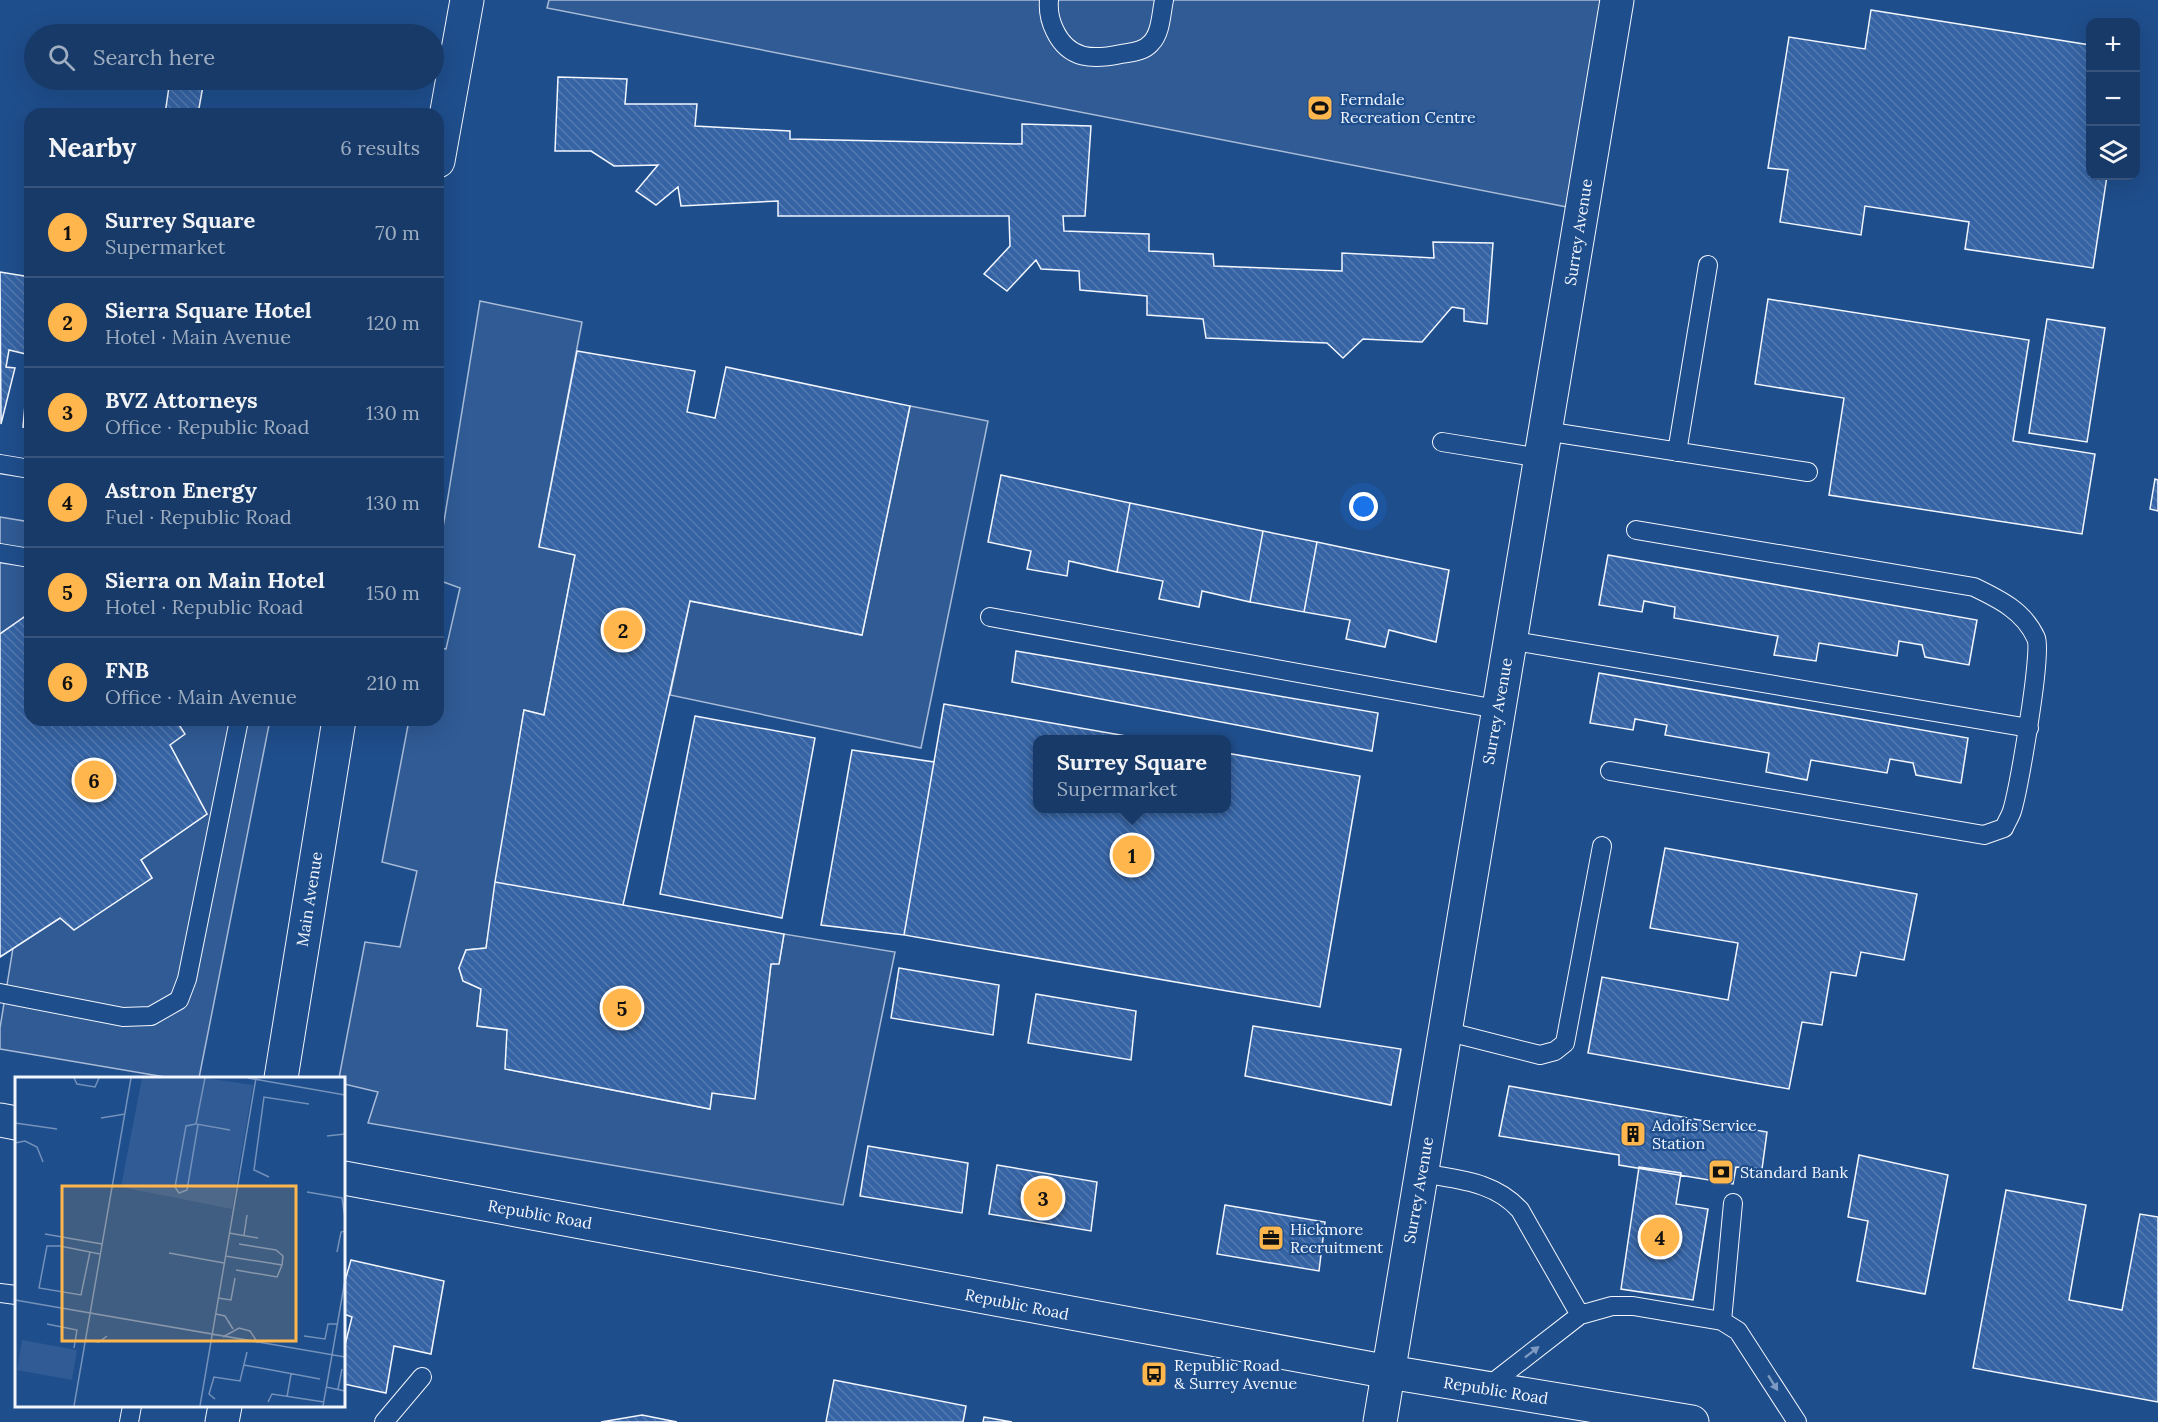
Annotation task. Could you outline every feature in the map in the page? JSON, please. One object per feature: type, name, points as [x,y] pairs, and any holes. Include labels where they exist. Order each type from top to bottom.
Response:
[{"type":"street","points":[[444,128],[467,0]]},
{"type":"street","name":"Surrey Avenue","points":[[1380,1422],[1497,709],[1617,0]]},
{"type":"street","name":"Main Avenue","points":[[281,1077],[338,726]]},
{"type":"street","points":[[0,1120],[15,1123]]},
{"type":"street","name":"Republic Road","points":[[345,1178],[1389,1372],[1692,1422]]},
{"type":"lane","points":[[1049,0],[1050,22],[1057,36],[1070,52],[1083,57],[1104,58],[1141,51],[1158,34],[1164,0]]},
{"type":"lane","points":[[1677,452],[1708,265]]},
{"type":"lane","points":[[1442,442],[1677,452],[1808,472]]},
{"type":"lane","points":[[0,464],[24,468]]},
{"type":"lane","points":[[1610,771],[1984,836],[2004,828],[2012,811],[2029,728],[2038,640],[2021,616],[2002,601],[1974,586],[1636,530]]},
{"type":"lane","points":[[0,553],[24,557]]},
{"type":"lane","points":[[990,617],[1497,709]]},
{"type":"lane","points":[[1509,640],[2029,728]]},
{"type":"lane","points":[[0,993],[123,1017],[151,1016],[179,1000],[187,978],[238,726]]},
{"type":"lane","points":[[1444,1031],[1540,1055],[1555,1051],[1565,1043],[1602,846]]},
{"type":"lane","points":[[1422,1173],[1491,1187],[1509,1197],[1520,1210],[1580,1315]]},
{"type":"lane","points":[[1722,1321],[1733,1203]]},
{"type":"lane","points":[[0,1293],[15,1295]]},
{"type":"lane","points":[[1486,1388],[1580,1315],[1612,1306],[1633,1306],[1722,1321],[1738,1331],[1749,1344],[1797,1422]]},
{"type":"lane","points":[[384,1422],[422,1377]]},
{"type":"lane","points":[[129,1422],[132,1407]]},
{"type":"shaded area","name":"Ferndale Recreation Centre","points":[[549,0],[1602,0],[1567,207],[547,8]]},
{"type":"shaded area","points":[[480,301],[582,322],[539,546],[575,555],[544,715],[524,710],[486,948],[466,950],[459,968],[463,981],[481,989],[477,1026],[507,1030],[506,1069],[710,1109],[712,1093],[755,1098],[771,964],[779,963],[784,934],[895,952],[843,1205],[368,1123],[378,1092],[345,1084],[345,1077],[339,1077],[365,942],[400,947],[417,871],[382,862],[408,726],[444,726],[444,649],[446,649],[460,588],[444,582],[444,521]]},
{"type":"shaded area","points":[[910,406],[988,421],[921,748],[670,695],[690,601],[862,635]]},
{"type":"shaded area","points":[[0,517],[24,521],[24,617],[0,634]]},
{"type":"shaded area","points":[[175,726],[269,726],[199,1077],[165,1077],[0,1049],[0,1028],[13,948],[60,918],[152,878],[141,860],[207,814],[170,745]]},
{"type":"building","points":[[1871,10],[2086,44],[2086,180],[2106,180],[2093,268],[1965,249],[1969,222],[1865,206],[1861,235],[1780,222],[1788,170],[1768,168],[1789,37],[1865,49]]},
{"type":"building","points":[[558,77],[627,79],[625,104],[697,104],[695,126],[790,131],[790,139],[1022,144],[1022,124],[1091,126],[1085,216],[1063,216],[1064,231],[1149,234],[1149,251],[1213,254],[1214,266],[1342,271],[1342,253],[1434,258],[1433,242],[1493,243],[1487,324],[1464,321],[1464,309],[1452,307],[1422,342],[1363,339],[1343,358],[1327,343],[1206,338],[1203,319],[1147,315],[1147,296],[1080,290],[1079,271],[1041,269],[1036,260],[1007,291],[984,274],[1010,246],[1009,216],[778,216],[778,201],[681,206],[678,187],[656,205],[636,191],[658,165],[614,166],[591,151],[555,151]]},
{"type":"building","points":[[169,90],[202,90],[199,108],[166,108]]},
{"type":"building","points":[[0,272],[24,276],[24,354],[9,350],[6,367],[15,368],[1,424]]},
{"type":"building","points":[[1768,299],[2029,340],[2013,441],[2095,454],[2082,534],[1829,495],[1844,398],[1755,384]]},
{"type":"building","points":[[2047,319],[2105,328],[2087,442],[2029,433]]},
{"type":"building","points":[[577,351],[695,371],[687,412],[715,418],[726,367],[910,406],[862,635],[690,601],[623,905],[495,882],[524,710],[544,715],[575,555],[539,547]]},
{"type":"building","points":[[1001,475],[1130,503],[1117,572],[1069,561],[1067,576],[1027,569],[1031,551],[988,542]]},
{"type":"building","points":[[2155,479],[2158,480],[2158,511],[2150,509]]},
{"type":"building","points":[[1130,503],[1263,531],[1250,602],[1202,591],[1199,607],[1159,599],[1163,581],[1117,572]]},
{"type":"building","points":[[1263,531],[1317,542],[1304,612],[1250,602]]},
{"type":"building","points":[[1317,542],[1449,570],[1436,642],[1389,630],[1385,647],[1346,639],[1350,620],[1304,612]]},
{"type":"building","points":[[1608,555],[1977,620],[1969,665],[1925,657],[1922,645],[1899,641],[1897,656],[1819,643],[1816,661],[1774,655],[1778,636],[1674,618],[1675,607],[1644,601],[1642,612],[1599,605]]},
{"type":"building","points":[[24,617],[24,726],[180,726],[185,734],[170,745],[207,814],[141,860],[152,878],[74,930],[60,918],[0,957],[0,634]]},
{"type":"building","points":[[1016,651],[1378,713],[1372,751],[1012,682]]},
{"type":"building","points":[[1599,673],[1968,738],[1961,783],[1916,775],[1913,763],[1890,759],[1887,773],[1811,760],[1807,780],[1766,772],[1769,753],[1665,735],[1667,725],[1635,719],[1633,730],[1590,723]]},
{"type":"building","points":[[944,704],[1121,735],[1033,735],[1033,813],[1231,813],[1231,754],[1360,776],[1320,1007],[904,935]]},
{"type":"building","points":[[695,716],[815,738],[782,918],[660,894]]},
{"type":"building","points":[[852,750],[934,762],[904,935],[821,925]]},
{"type":"building","points":[[1665,848],[1917,894],[1904,960],[1861,952],[1856,976],[1831,972],[1822,1025],[1802,1022],[1789,1089],[1588,1053],[1602,977],[1728,1000],[1738,943],[1650,928]]},
{"type":"building","points":[[495,882],[784,934],[779,964],[771,964],[755,1099],[712,1093],[710,1109],[505,1069],[507,1030],[477,1026],[481,989],[463,981],[459,968],[466,950],[486,948]]},
{"type":"building","points":[[899,968],[999,985],[993,1035],[891,1018]]},
{"type":"building","points":[[1036,994],[1136,1011],[1131,1060],[1028,1043]]},
{"type":"building","points":[[1253,1026],[1401,1049],[1391,1105],[1245,1076]]},
{"type":"building","name":"Adolfs Service Station","points":[[1509,1086],[1767,1132],[1762,1169],[1736,1167],[1733,1184],[1619,1165],[1619,1155],[1499,1136]]},
{"type":"building","points":[[868,1146],[968,1163],[962,1213],[860,1196]]},
{"type":"building","points":[[1859,1155],[1948,1175],[1925,1294],[1857,1281],[1868,1221],[1848,1217]]},
{"type":"building","points":[[997,1165],[1097,1182],[1091,1231],[989,1214]]},
{"type":"building","points":[[1639,1167],[1681,1173],[1676,1204],[1708,1209],[1693,1300],[1621,1289]]},
{"type":"building","points":[[2006,1190],[2086,1205],[2069,1300],[2122,1310],[2140,1214],[2158,1217],[2158,1402],[1973,1368]]},
{"type":"building","name":"Hickmore Recruitment","points":[[1225,1205],[1325,1222],[1319,1271],[1217,1254]]},
{"type":"building","points":[[351,1260],[444,1281],[431,1354],[394,1346],[386,1393],[345,1384],[345,1345],[352,1317],[345,1314],[345,1281]]},
{"type":"building","points":[[834,1380],[966,1406],[963,1422],[826,1422]]},
{"type":"building","points":[[642,1415],[677,1422],[601,1422]]},
{"type":"building","points":[[984,1417],[1012,1422],[983,1422]]},
{"type":"place","name":"Ferndale Recreation Centre","points":[[1320,108]]},
{"type":"place","name":"Sierra Square Hotel","points":[[623,630]]},
{"type":"place","name":"FNB","points":[[94,780]]},
{"type":"place","name":"Surrey Square","points":[[1132,855]]},
{"type":"place","name":"Sierra on Main Hotel","points":[[622,1008]]},
{"type":"place","name":"Adolfs Service Station","points":[[1633,1134]]},
{"type":"place","name":"Standard Bank","points":[[1721,1172]]},
{"type":"place","name":"BVZ Attorneys","points":[[1043,1198]]},
{"type":"place","name":"Astron Energy","points":[[1660,1237]]},
{"type":"place","name":"Hickmore Recruitment","points":[[1271,1238]]},
{"type":"place","name":"Republic Road & Surrey Avenue","points":[[1154,1374]]}]
